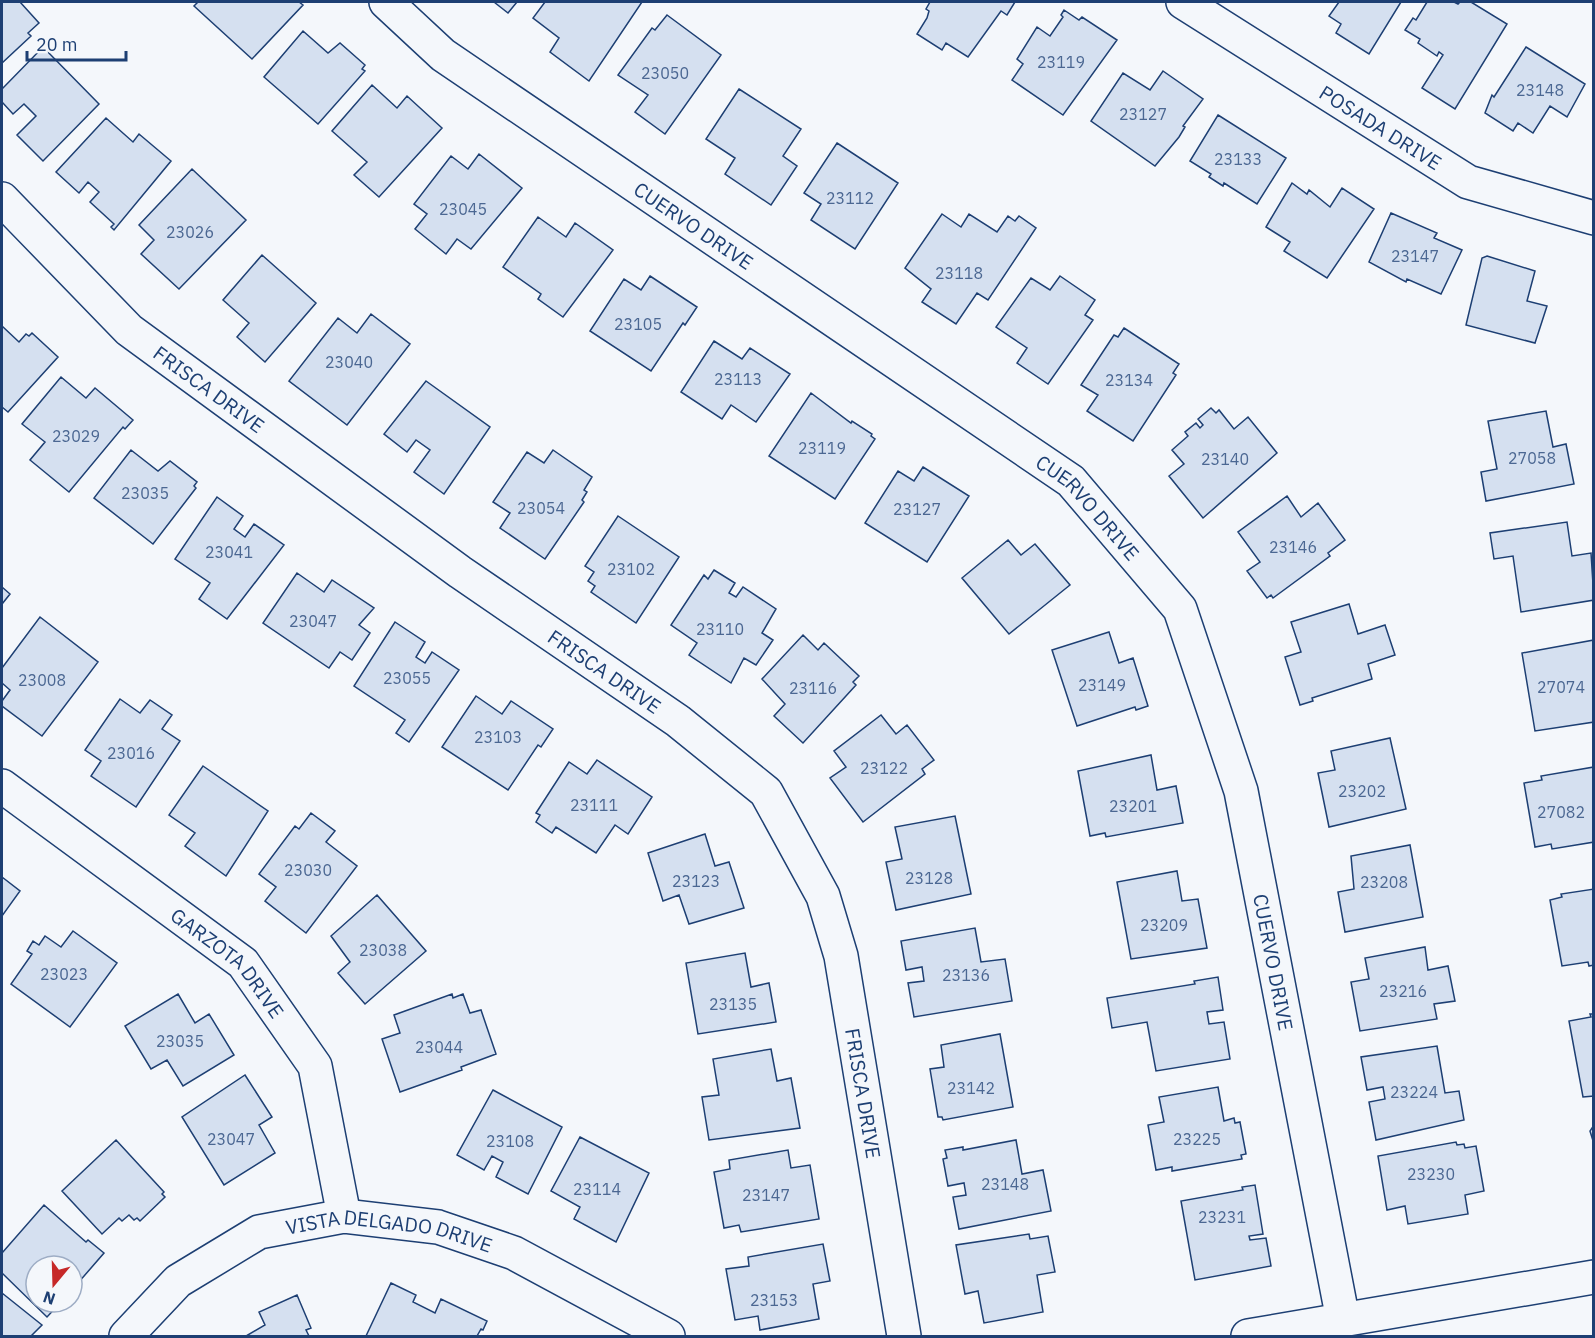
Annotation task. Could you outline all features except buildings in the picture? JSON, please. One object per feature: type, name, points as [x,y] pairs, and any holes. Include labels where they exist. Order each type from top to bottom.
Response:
[{"type":"street","name":"CUERVO DRIVE","points":[[386,2],[443,55],[1071,481],[1180,609],[1241,791],[1343,1320]]},
{"type":"street","name":"POSADA DRIVE","points":[[1183,2],[1468,182],[1593,218]]},
{"type":"street","name":"FRISCA DRIVE","points":[[2,199],[129,330],[460,572],[678,721],[766,792],[823,896],[841,956],[904,1336]]},
{"type":"street","name":"GARZOTA DRIVE","points":[[2,786],[243,963],[315,1066],[345,1216]]},
{"type":"street","name":"VISTA DELGADO DRIVE","points":[[126,1336],[178,1281],[259,1232],[345,1216],[438,1227],[514,1254],[668,1336]]},
{"type":"street","points":[[1248,1336],[1593,1277]]}]
